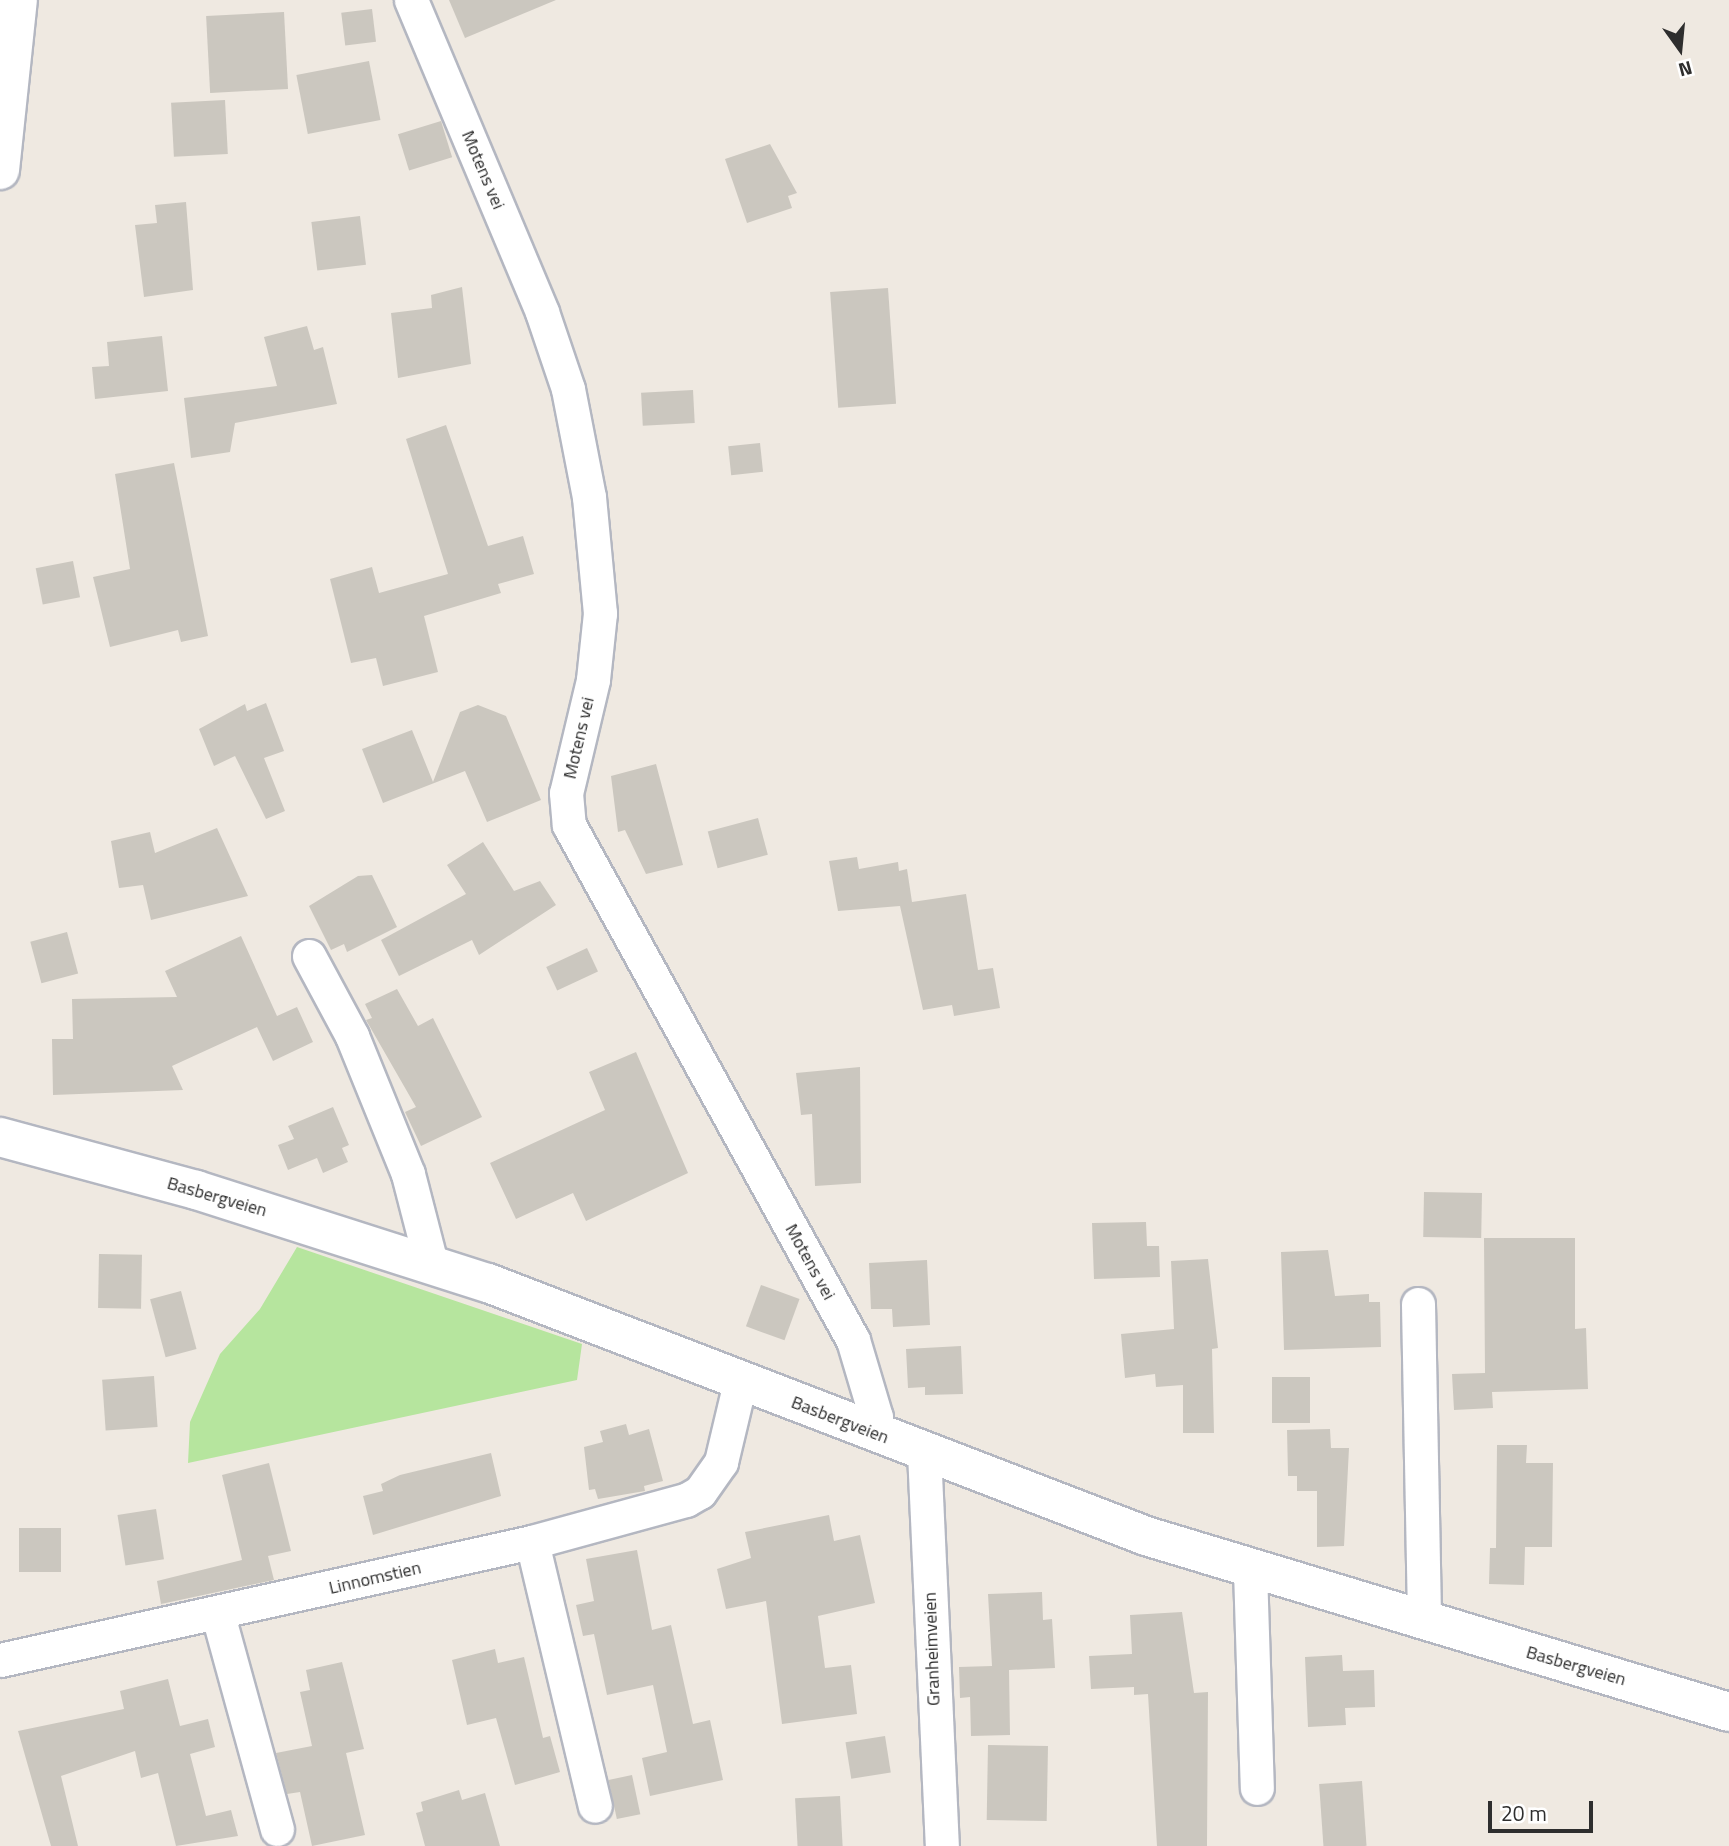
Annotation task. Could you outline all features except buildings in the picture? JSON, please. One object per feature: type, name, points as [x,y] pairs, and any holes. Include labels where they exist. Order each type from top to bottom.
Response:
[{"type":"main road","points":[[0,170],[18,0]]},
{"type":"main road","name":"Basbergveien","points":[[0,1137],[431,1263],[924,1452],[1250,1570],[1729,1712]]},
{"type":"street","name":"Motens vei","points":[[411,0],[542,312],[568,389],[583,470],[600,612],[593,680],[566,793],[569,825],[853,1340],[876,1417],[874,1433]]},
{"type":"street","points":[[309,956],[352,1035],[408,1174],[431,1263]]},
{"type":"street","points":[[1418,1304],[1424,1621]]},
{"type":"street","name":"Linnomstien","points":[[0,1660],[218,1615],[531,1542],[701,1492],[720,1462],[740,1382]]},
{"type":"street","name":"Granheimveien","points":[[924,1452],[942,1846]]},
{"type":"street","points":[[531,1542],[595,1806]]},
{"type":"street","points":[[1250,1570],[1257,1788]]},
{"type":"street","points":[[218,1615],[277,1829]]},
{"type":"green space","points":[[297,1247],[582,1344],[577,1380],[188,1463],[190,1422],[220,1354],[260,1309]]}]
